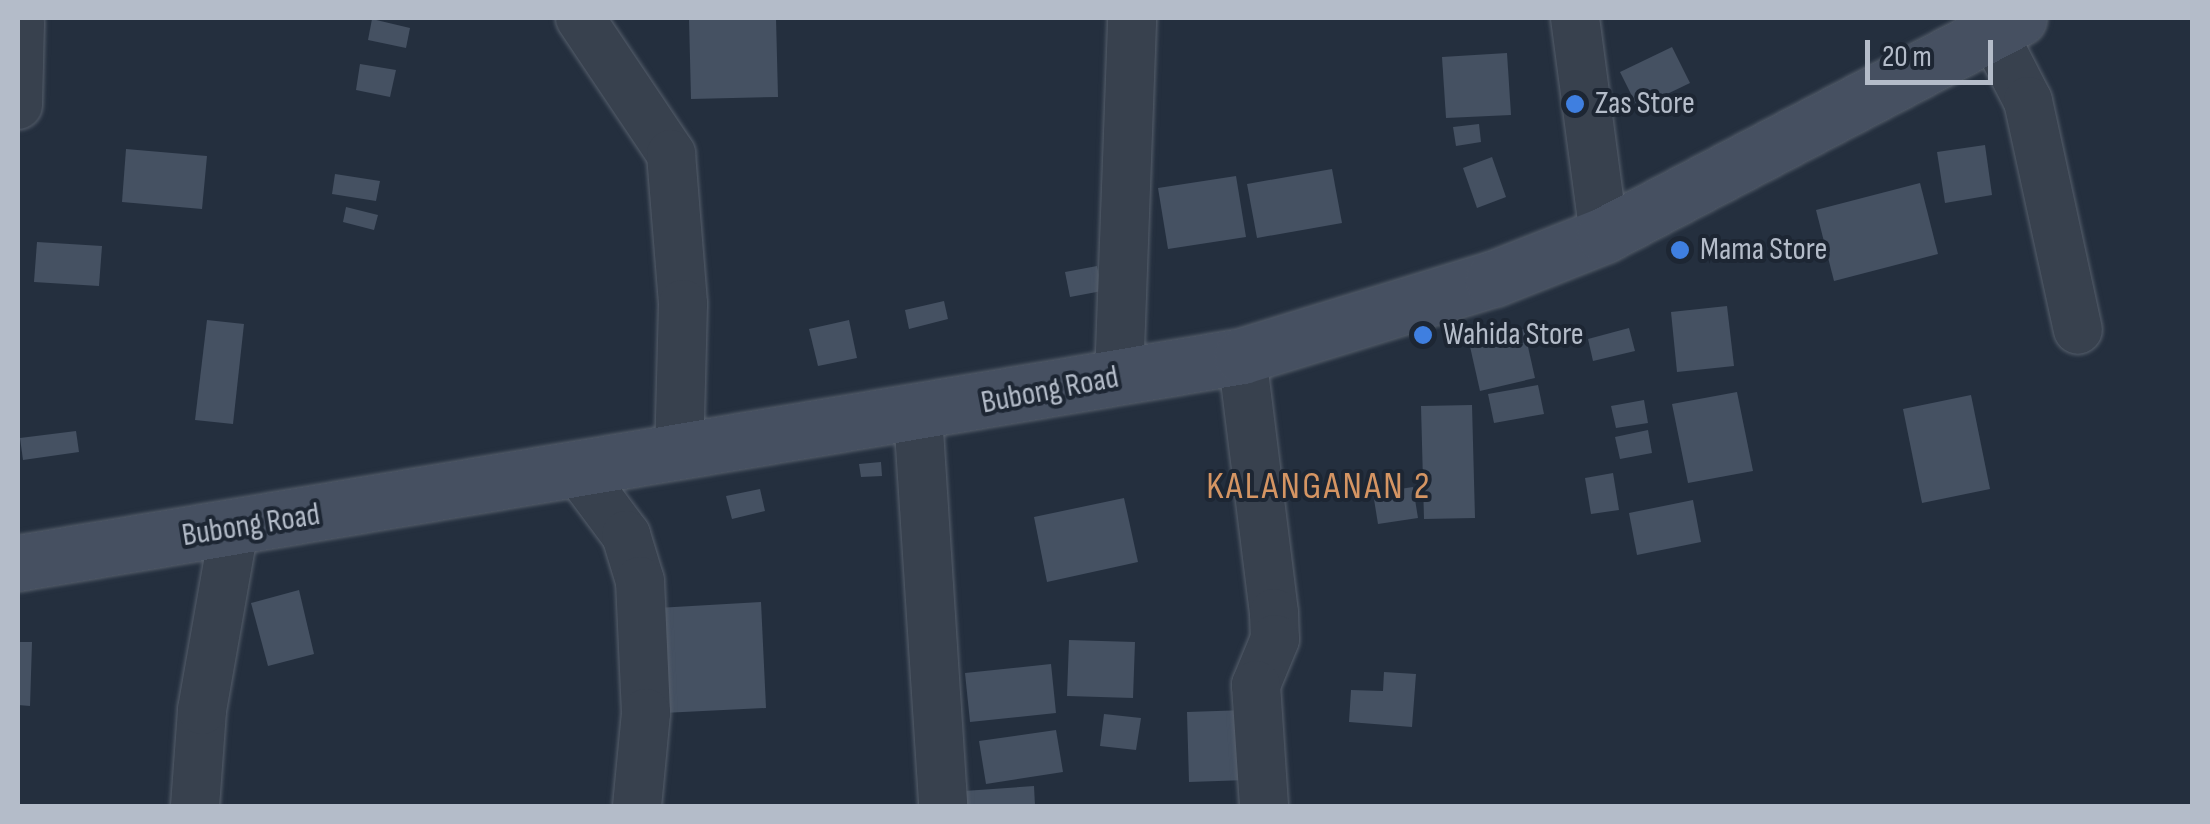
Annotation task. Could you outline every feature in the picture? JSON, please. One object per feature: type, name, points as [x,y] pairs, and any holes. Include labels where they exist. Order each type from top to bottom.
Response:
[{"type":"main road","name":"Bubong Road","points":[[18,562],[918,415],[1242,356],[1476,284],[1604,235],[2006,25]]},
{"type":"street","points":[[580,18],[670,154],[684,304],[678,455]]},
{"type":"street","points":[[1119,378],[1132,18]]},
{"type":"street","points":[[1575,18],[1604,235]]},
{"type":"street","points":[[18,105],[20,22]]},
{"type":"street","points":[[2006,25],[2028,101],[2078,330]]},
{"type":"street","points":[[1242,356],[1274,612],[1275,639],[1256,677],[1264,806]]},
{"type":"street","points":[[918,415],[943,806]]},
{"type":"street","points":[[579,472],[626,536],[640,580],[646,713],[637,806]]},
{"type":"street","points":[[196,806],[202,710],[234,529]]},
{"type":"building","points":[[689,18],[776,18],[778,97],[691,99]]},
{"type":"building","points":[[372,19],[410,28],[406,48],[368,40]]},
{"type":"building","points":[[1672,47],[1690,83],[1638,108],[1620,72]]},
{"type":"building","points":[[1507,53],[1511,115],[1446,118],[1442,57]]},
{"type":"building","points":[[360,64],[396,70],[390,97],[356,90]]},
{"type":"building","points":[[1479,124],[1481,142],[1456,146],[1453,127]]},
{"type":"building","points":[[1985,145],[1992,195],[1945,203],[1937,152]]},
{"type":"building","points":[[126,149],[207,156],[202,209],[122,202]]},
{"type":"building","points":[[1492,157],[1506,197],[1477,208],[1463,168]]},
{"type":"building","points":[[1332,169],[1342,223],[1257,238],[1247,184]]},
{"type":"building","points":[[335,174],[380,181],[376,201],[332,194]]},
{"type":"building","points":[[1236,176],[1246,237],[1168,249],[1158,188]]},
{"type":"building","points":[[1920,183],[1938,254],[1834,281],[1816,210]]},
{"type":"building","points":[[346,207],[378,215],[374,230],[343,222]]},
{"type":"building","points":[[37,242],[102,246],[99,286],[34,282]]},
{"type":"building","points":[[1097,266],[1102,291],[1070,297],[1065,272]]},
{"type":"building","points":[[944,301],[948,319],[909,329],[905,310]]},
{"type":"building","points":[[1727,306],[1734,366],[1677,372],[1671,312]]},
{"type":"building","points":[[207,320],[244,324],[233,424],[195,420]]},
{"type":"building","points":[[849,320],[857,358],[818,366],[809,329]]},
{"type":"building","points":[[1629,328],[1635,351],[1593,361],[1588,339]]},
{"type":"building","points":[[1524,329],[1535,378],[1480,391],[1469,342]]},
{"type":"building","points":[[1538,385],[1544,414],[1494,423],[1488,394]]},
{"type":"building","points":[[1737,392],[1753,471],[1688,483],[1672,404]]},
{"type":"building","points":[[1971,395],[1990,489],[1922,503],[1903,409]]},
{"type":"building","points":[[1644,400],[1648,423],[1616,428],[1611,406]]},
{"type":"building","points":[[1472,405],[1475,518],[1424,519],[1421,406]]},
{"type":"building","points":[[1648,430],[1652,453],[1620,459],[1615,437]]},
{"type":"building","points":[[76,431],[79,452],[23,460],[20,438]]},
{"type":"building","points":[[881,462],[882,476],[861,477],[859,464]]},
{"type":"building","points":[[1613,473],[1619,510],[1591,514],[1585,478]]},
{"type":"building","points":[[1413,487],[1418,518],[1378,524],[1373,493]]},
{"type":"building","points":[[760,489],[765,511],[732,519],[726,496]]},
{"type":"building","points":[[1124,498],[1138,562],[1047,582],[1034,517]]},
{"type":"building","points":[[1693,500],[1701,542],[1637,555],[1629,513]]},
{"type":"building","points":[[299,590],[314,654],[268,666],[251,603]]},
{"type":"building","points":[[761,602],[766,708],[663,713],[657,608]]},
{"type":"building","points":[[1069,640],[1135,642],[1133,698],[1067,696]]},
{"type":"building","points":[[18,642],[32,642],[30,706],[18,705]]},
{"type":"building","points":[[1051,664],[1056,713],[970,722],[965,673]]},
{"type":"building","points":[[1384,672],[1416,674],[1412,727],[1349,722],[1351,690],[1383,691]]},
{"type":"building","points":[[1246,710],[1248,780],[1189,782],[1187,712]]},
{"type":"building","points":[[1104,714],[1141,718],[1136,750],[1100,746]]},
{"type":"building","points":[[1056,730],[1063,772],[986,784],[979,741]]},
{"type":"building","points":[[1034,786],[1035,806],[964,806],[964,791]]},
{"type":"place","name":"Zas Store","points":[[1575,104]]},
{"type":"place","name":"Mama Store","points":[[1680,250]]},
{"type":"place","name":"Wahida Store","points":[[1423,335]]},
{"type":"district","name":"KALANGANAN 2","points":[[1319,487]]}]
